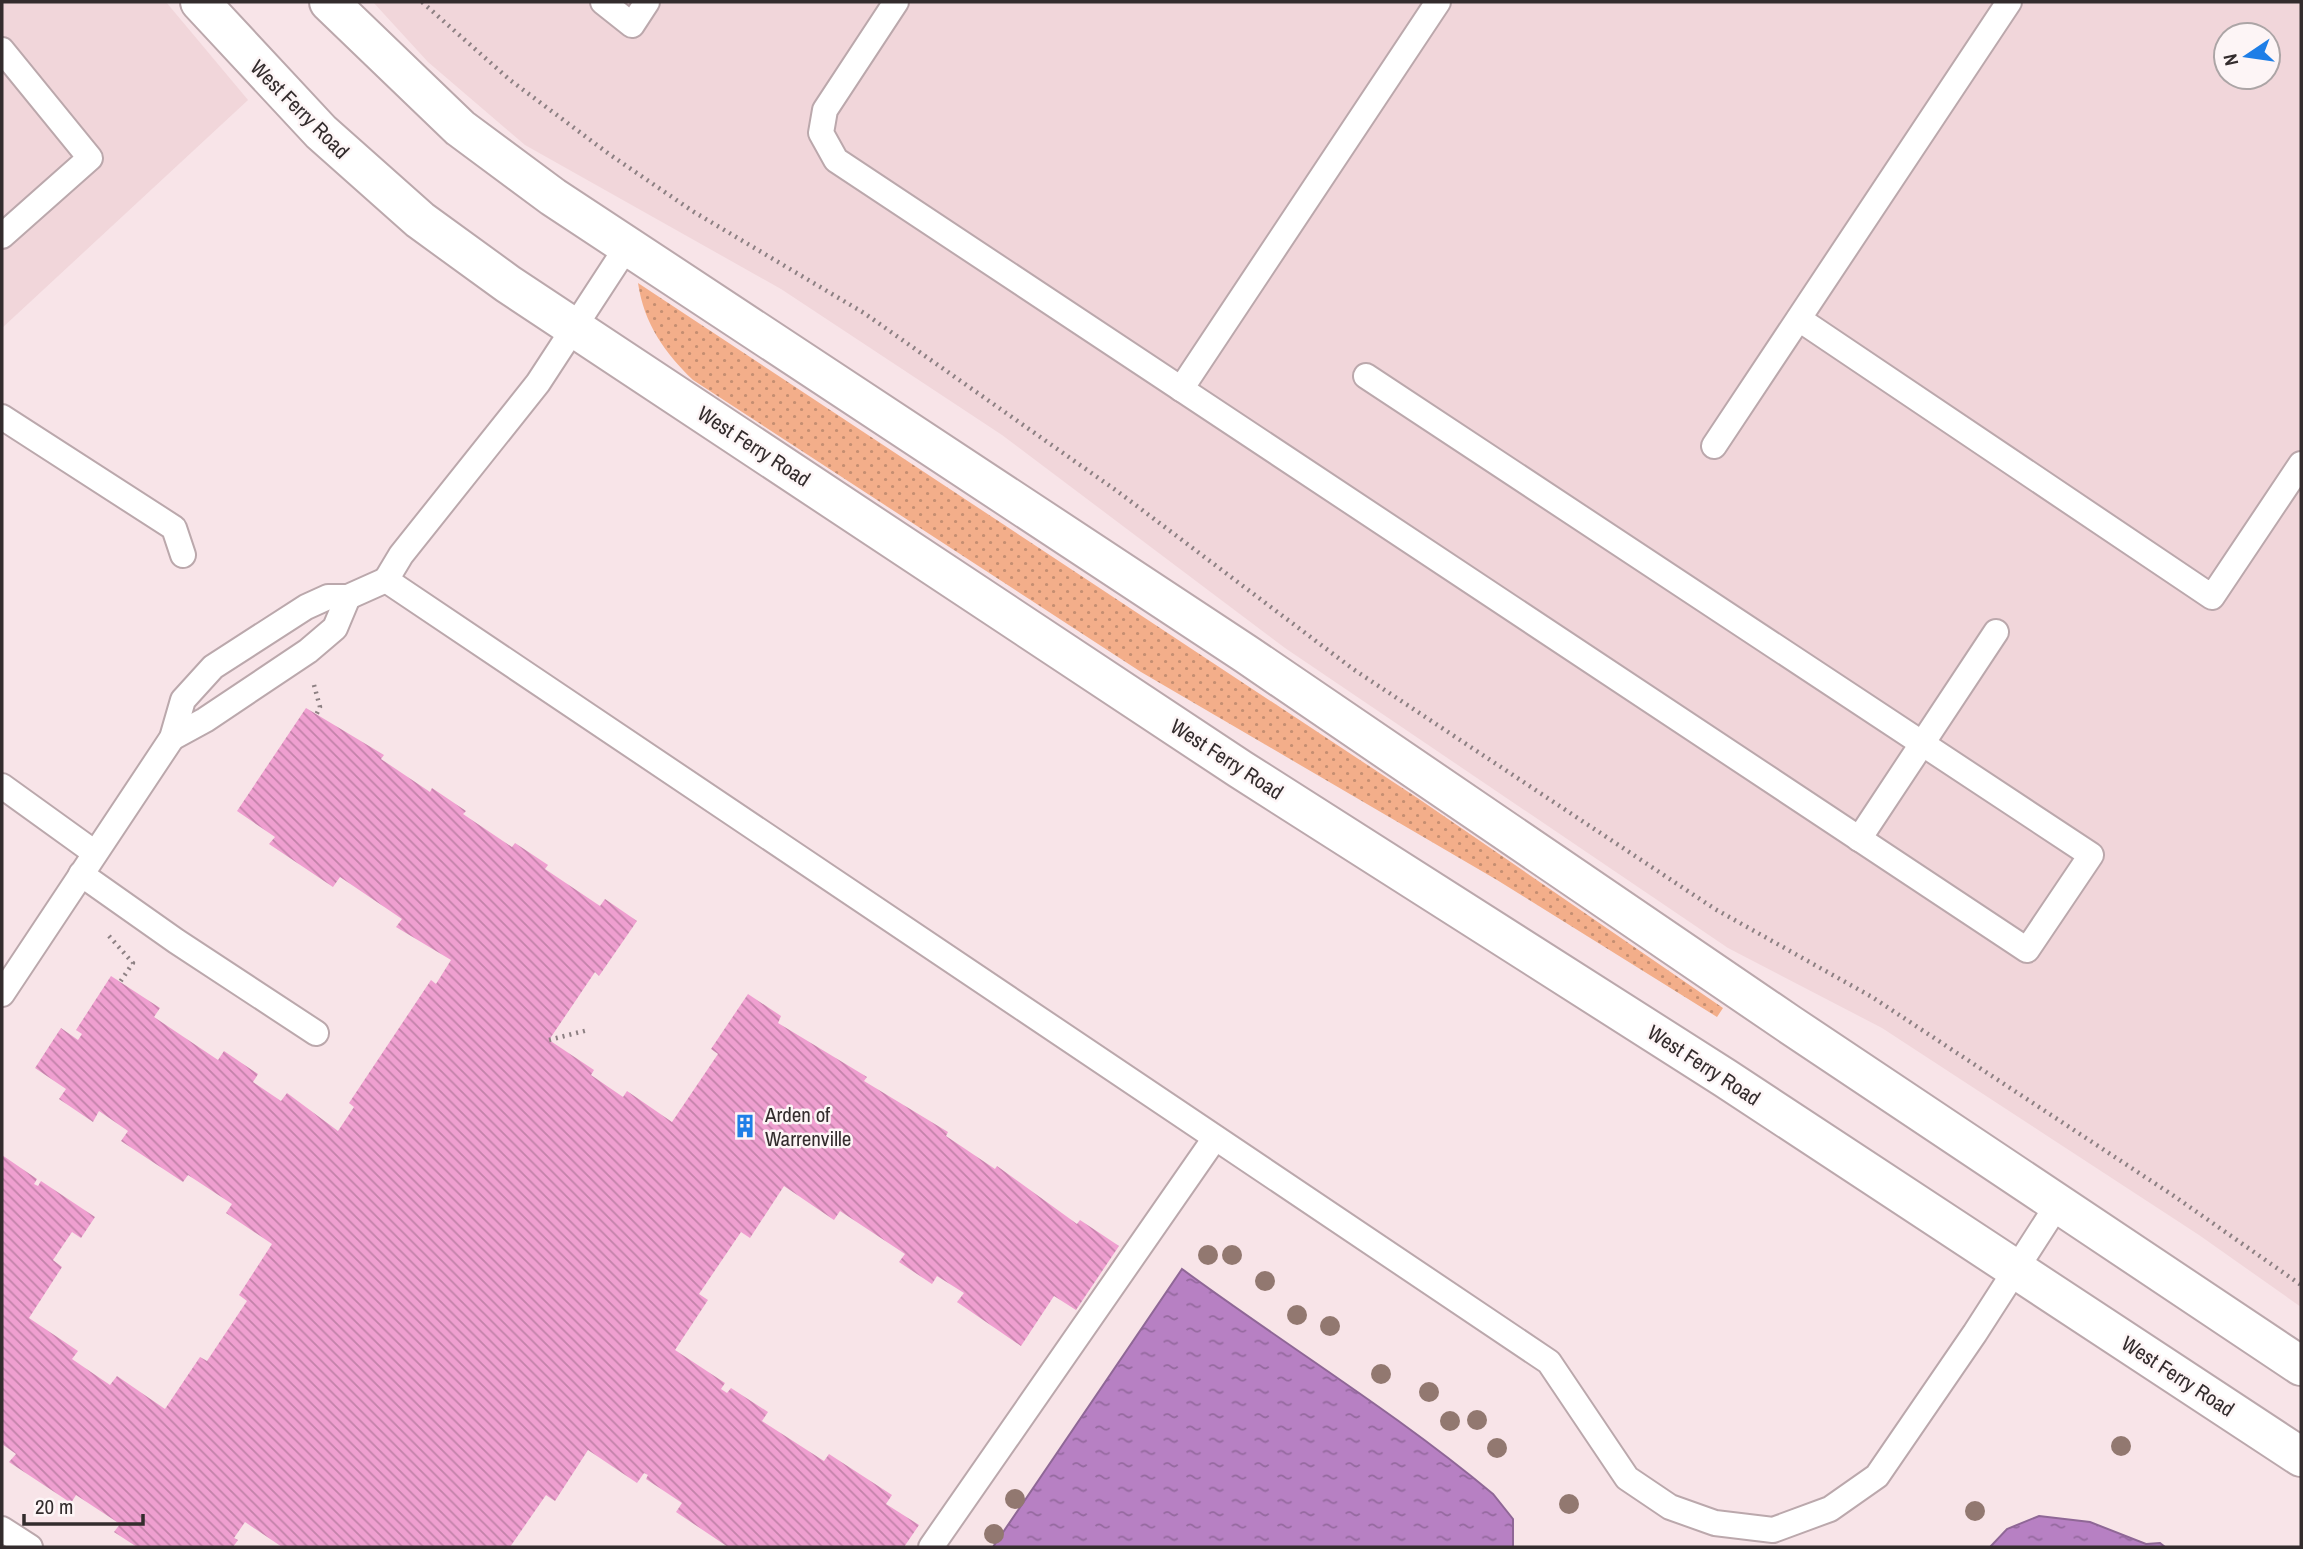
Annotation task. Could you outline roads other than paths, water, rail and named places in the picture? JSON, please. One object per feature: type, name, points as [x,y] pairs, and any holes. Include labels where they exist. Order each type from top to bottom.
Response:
[{"type":"main road","name":"West Ferry Road","points":[[200,2],[321,132],[420,220],[508,284],[1240,769],[1726,1078],[2301,1457]]},
{"type":"main road","points":[[329,2],[460,128],[553,197],[1246,654],[2301,1366]]},
{"type":"lane","points":[[603,2],[632,25],[647,2]]},
{"type":"lane","points":[[896,2],[825,110],[821,133],[836,160],[2027,950],[2091,855],[1366,376]]},
{"type":"lane","points":[[1181,390],[1438,2]]},
{"type":"lane","points":[[1714,446],[2009,2]]},
{"type":"lane","points":[[2,50],[90,158],[2,236]]},
{"type":"lane","points":[[2,993],[172,738],[183,700],[213,667],[306,607],[328,597],[348,597],[386,580],[401,555],[538,383],[628,245]]},
{"type":"lane","points":[[1798,319],[2212,597],[2301,464]]},
{"type":"lane","points":[[2,417],[174,528],[183,555]]},
{"type":"lane","points":[[386,580],[1549,1362],[1627,1478],[1681,1511],[1775,1539],[1830,1508],[1877,1476],[2058,1204]]},
{"type":"lane","points":[[172,738],[205,720],[308,650],[335,628],[348,597]]},
{"type":"lane","points":[[1859,839],[1996,632]]},
{"type":"lane","points":[[2,786],[95,853]]},
{"type":"lane","points":[[81,874],[176,941],[316,1033]]},
{"type":"lane","points":[[931,1547],[1215,1138]]},
{"type":"lane","points":[[2,1529],[30,1547]]},
{"type":"water","points":[[1182,1269],[1418,1435],[1493,1494],[1513,1519],[1513,1547],[993,1547]]},
{"type":"water","points":[[2039,1516],[2090,1522],[2146,1544],[2160,1543],[2165,1547],[1990,1547],[2007,1529]]},
{"type":"place","name":"Arden of Warrenville","points":[[745,1126]]}]
